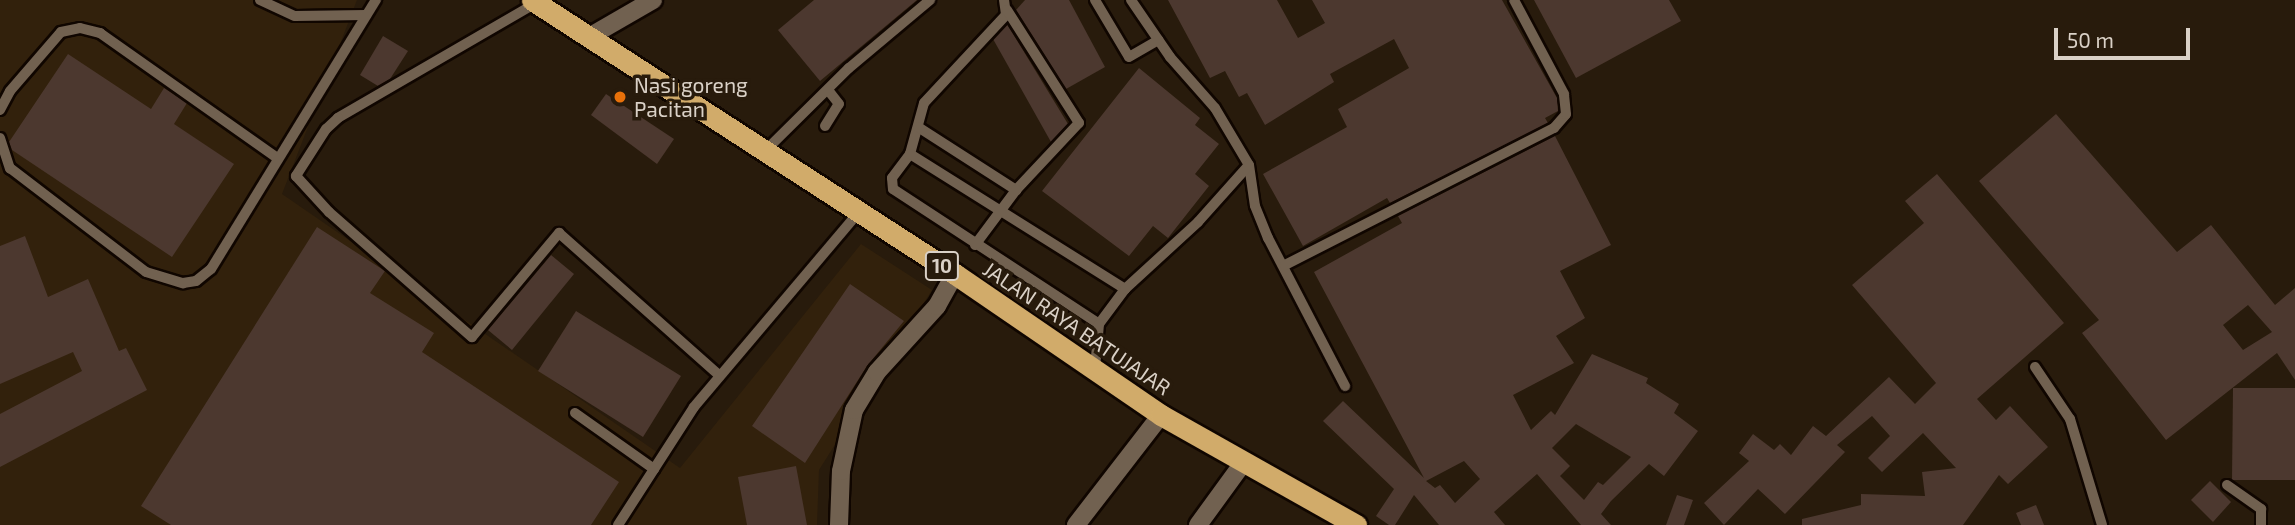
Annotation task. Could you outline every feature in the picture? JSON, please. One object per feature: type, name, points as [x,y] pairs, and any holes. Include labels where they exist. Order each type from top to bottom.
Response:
[{"type":"highway","name":"JALAN RAYA BATUJAJAR","points":[[534,1],[763,153],[955,274],[1161,415],[1356,525]]},
{"type":"street","points":[[589,37],[653,0]]},
{"type":"street","points":[[839,525],[843,459],[854,410],[877,372],[937,306],[955,274]]},
{"type":"street","points":[[1076,525],[1161,415]]},
{"type":"street","points":[[1198,525],[1243,463]]},
{"type":"lane","points":[[260,0],[295,16],[366,16]]},
{"type":"lane","points":[[0,138],[10,168],[146,272],[183,284],[197,281],[211,270],[276,157],[376,0]]},
{"type":"lane","points":[[763,153],[828,90],[930,0]]},
{"type":"lane","points":[[1096,0],[1129,57],[1158,40]]},
{"type":"lane","points":[[1131,0],[1158,40],[1215,108],[1249,165],[1255,206],[1268,238],[1285,265],[1345,386]]},
{"type":"lane","points":[[1285,265],[1554,128],[1566,114],[1564,94],[1514,0]]},
{"type":"lane","points":[[534,1],[338,118],[326,129],[296,176],[329,212],[472,337],[559,233],[720,376]]},
{"type":"lane","points":[[975,245],[1016,190],[1079,123],[1079,117],[1005,5],[924,103],[910,155],[892,177],[892,189],[975,245],[1099,324]]},
{"type":"lane","points":[[0,110],[10,91],[61,32],[80,28],[100,33],[276,157]]},
{"type":"lane","points":[[825,126],[839,104],[828,90]]},
{"type":"lane","points":[[918,127],[1016,190]]},
{"type":"lane","points":[[910,155],[1125,289]]},
{"type":"lane","points":[[1095,370],[1099,324],[1125,289],[1198,222],[1249,165]]},
{"type":"lane","points":[[618,525],[720,376],[859,212]]},
{"type":"lane","points":[[2035,366],[2070,419],[2102,525]]},
{"type":"lane","points":[[575,412],[654,469]]},
{"type":"lane","points":[[2227,485],[2261,509],[2261,525]]},
{"type":"shaded area","points":[[0,0],[357,0],[282,194],[680,468],[861,244],[932,290],[819,470],[817,525],[0,525]]},
{"type":"building","points":[[814,0],[917,0],[820,81],[778,30]]},
{"type":"building","points":[[1025,0],[1069,0],[1105,67],[1066,89],[1016,10]]},
{"type":"building","points":[[1168,0],[1277,0],[1298,38],[1325,23],[1312,0],[1502,0],[1557,98],[1558,111],[1545,118],[1548,123],[1390,203],[1387,198],[1303,246],[1263,174],[1347,127],[1338,109],[1409,68],[1394,39],[1330,74],[1334,82],[1265,125],[1247,93],[1239,97],[1225,71],[1210,78]]},
{"type":"building","points":[[1534,0],[1669,0],[1681,21],[1576,78]]},
{"type":"building","points":[[1007,24],[1068,124],[1051,142],[993,39]]},
{"type":"building","points":[[383,36],[408,51],[390,79],[378,86],[360,75]]},
{"type":"building","points":[[68,54],[151,109],[164,88],[172,93],[187,103],[174,124],[234,164],[172,257],[12,150],[9,142]]},
{"type":"building","points":[[1139,68],[1200,118],[1195,125],[1219,144],[1195,174],[1209,186],[1168,238],[1153,226],[1129,256],[1042,191]]},
{"type":"building","points":[[606,94],[674,139],[657,164],[591,115]]},
{"type":"building","points":[[2056,114],[2177,252],[2211,225],[2275,305],[2295,288],[2295,380],[2277,353],[2166,440],[2082,333],[2099,320],[1979,181]],"holes":[[[2248,305],[2272,332],[2243,350],[2223,325]]]},
{"type":"building","points":[[1555,136],[1611,245],[1560,271],[1585,318],[1556,336],[1574,363],[1513,395],[1531,430],[1551,411],[1555,415],[1592,354],[1648,378],[1646,383],[1679,404],[1674,413],[1698,431],[1664,476],[1649,464],[1611,501],[1601,514],[1611,525],[1581,525],[1537,474],[1494,512],[1505,525],[1439,525],[1414,495],[1395,525],[1389,525],[1376,516],[1394,489],[1323,421],[1343,401],[1424,478],[1314,272],[1402,223],[1398,216]],"holes":[[[1576,424],[1631,457],[1603,485],[1598,482],[1584,500],[1560,476],[1570,466],[1552,448]],[[1464,461],[1480,479],[1455,503],[1440,485],[1435,488],[1426,481]]]},
{"type":"building","points":[[1937,174],[2064,323],[1977,399],[1996,420],[2010,406],[2048,447],[2008,484],[1999,475],[1963,525],[1802,525],[1802,519],[1861,505],[1861,494],[1925,496],[1922,472],[1956,468],[1923,433],[1882,472],[1868,458],[1890,436],[1872,416],[1837,445],[1845,452],[1785,514],[1758,489],[1724,525],[1704,503],[1749,461],[1739,453],[1753,434],[1774,450],[1780,444],[1791,455],[1813,426],[1826,436],[1889,377],[1915,404],[1936,383],[1852,285],[1924,223],[1905,201]]},
{"type":"building","points":[[317,227],[385,271],[370,293],[434,333],[422,352],[619,482],[591,525],[171,525],[141,506]]},
{"type":"building","points":[[25,236],[48,297],[88,279],[119,351],[126,348],[147,390],[0,467],[0,414],[82,371],[73,352],[0,384],[0,246]]},
{"type":"building","points":[[551,255],[574,274],[512,350],[488,330]]},
{"type":"building","points":[[850,284],[904,321],[867,366],[805,463],[752,426]]},
{"type":"building","points":[[576,311],[681,376],[643,437],[538,371]]},
{"type":"building","points":[[2233,388],[2295,388],[2295,480],[2232,480]]},
{"type":"building","points":[[796,466],[807,525],[747,525],[738,477]]},
{"type":"building","points":[[2210,481],[2231,502],[2213,522],[2191,500]]},
{"type":"building","points":[[1677,495],[1693,500],[1684,525],[1666,525]]},
{"type":"building","points":[[2036,505],[2044,525],[2021,525],[2016,513]]},
{"type":"place","name":"Nasi goreng Pacitan","points":[[620,97]]}]
